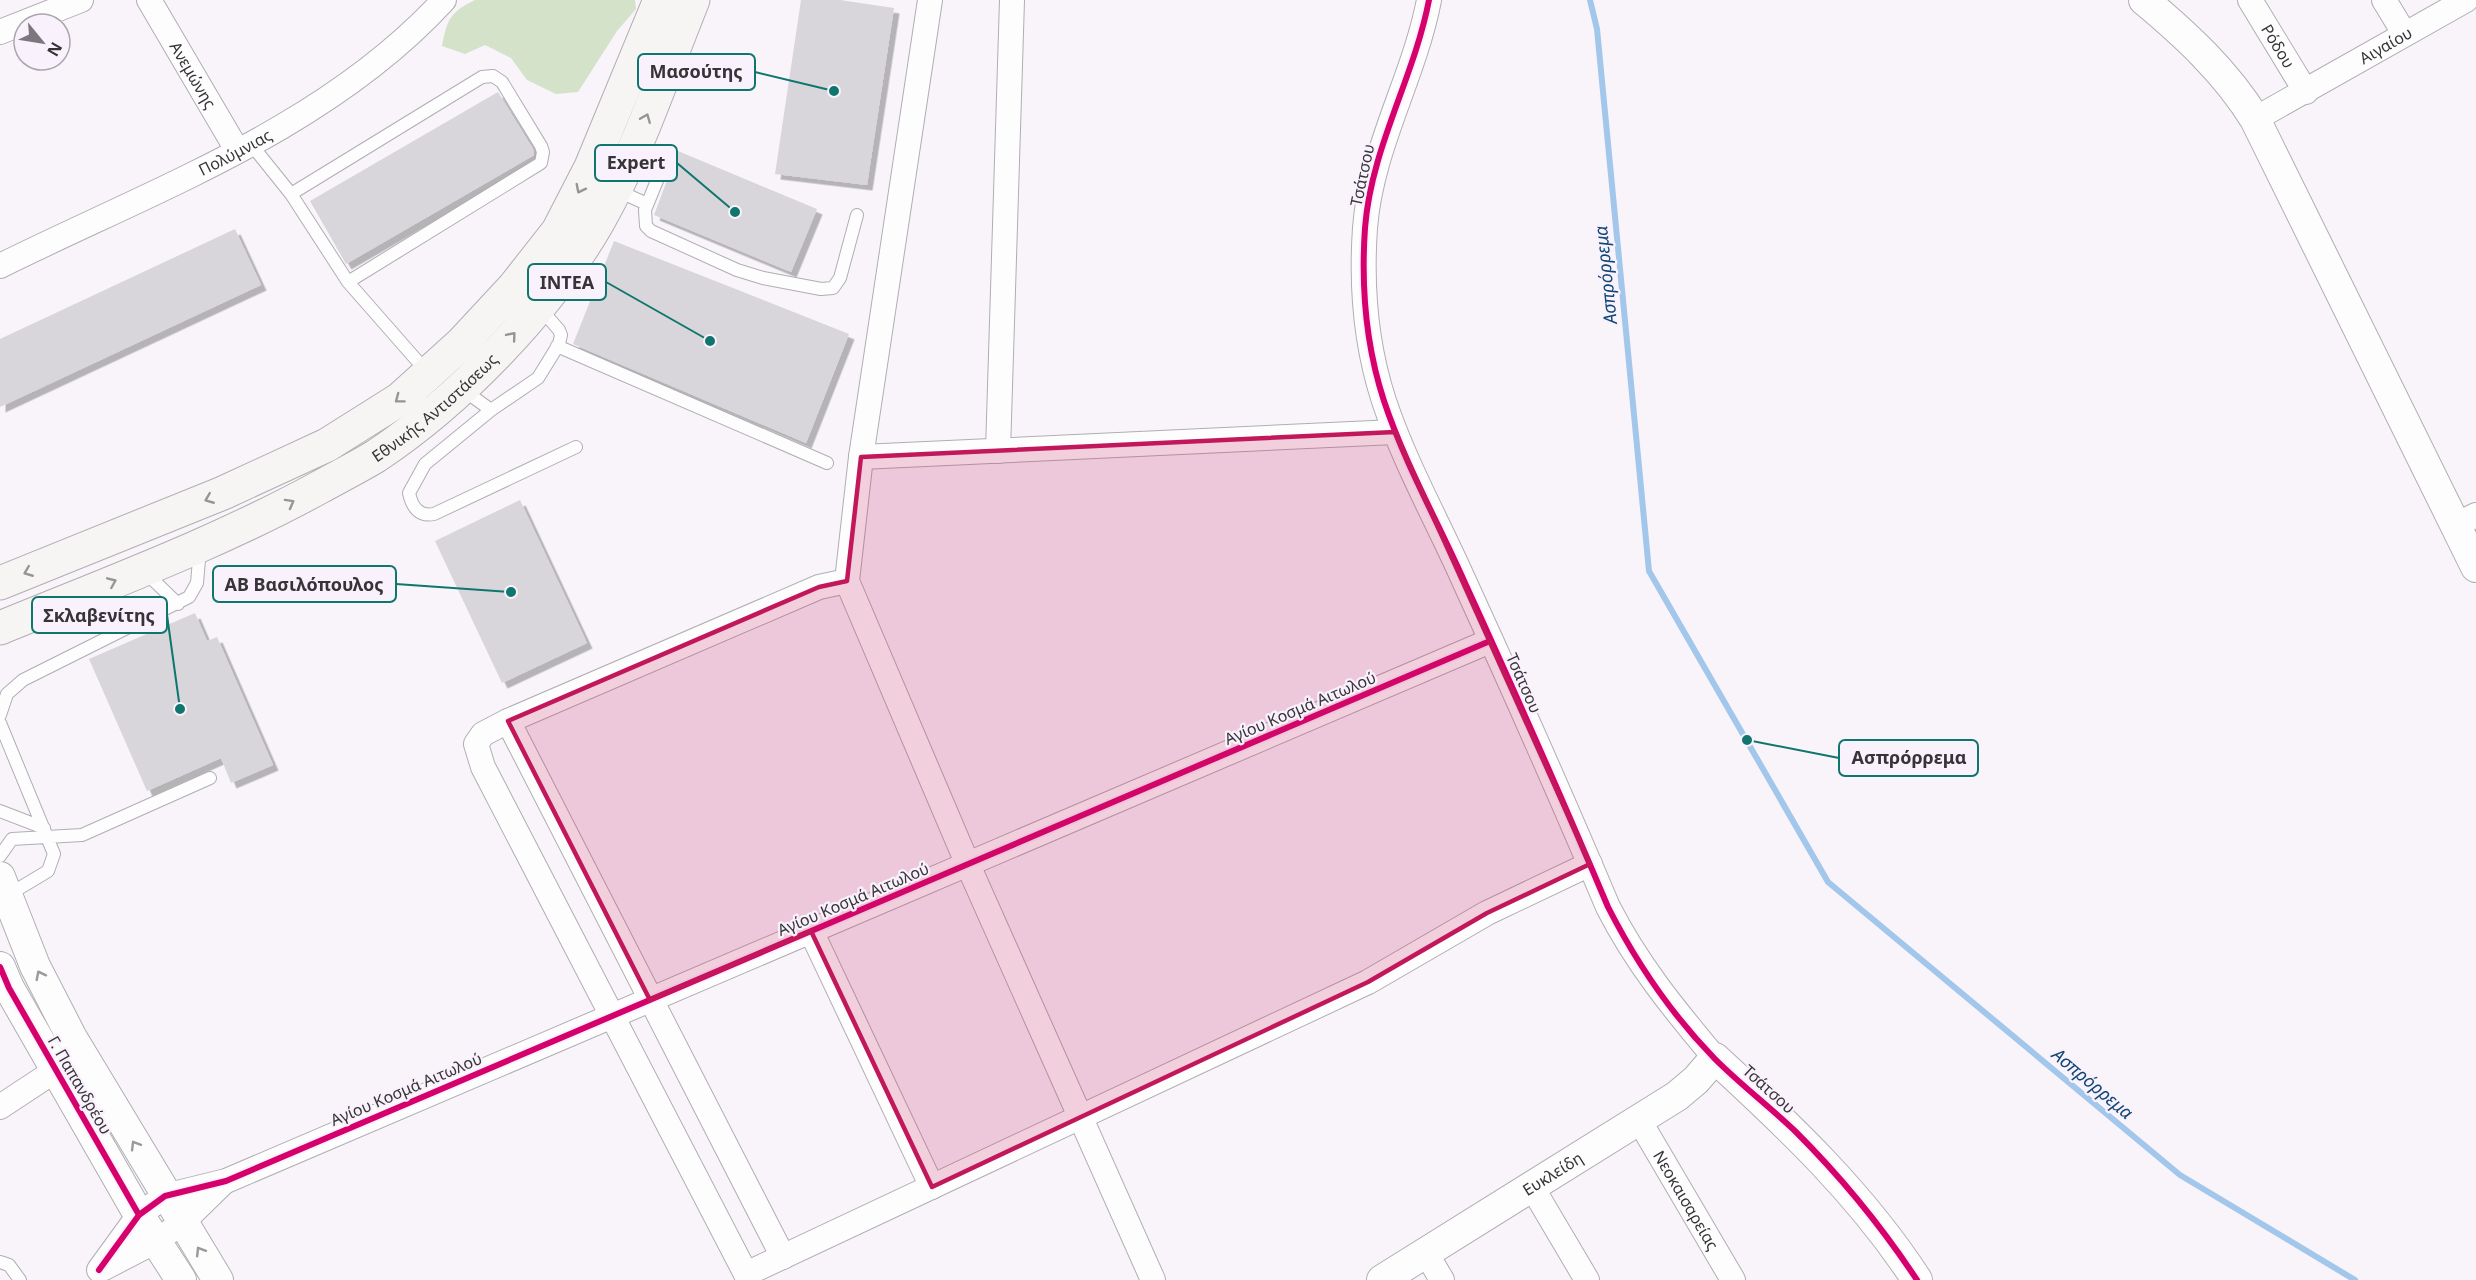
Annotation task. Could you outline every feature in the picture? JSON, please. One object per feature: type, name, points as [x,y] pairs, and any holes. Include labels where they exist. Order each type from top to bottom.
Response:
[{"type":"main road","name":"Εθνικής Αντιστάσεως","points":[[0,583],[223,493],[327,445],[400,399],[462,343],[514,287],[558,231],[591,167],[660,0]]},
{"type":"main road","name":"Εθνικής Αντιστάσεως","points":[[0,628],[272,513],[375,456],[434,412],[489,363],[566,271],[598,222],[627,167],[693,0]]},
{"type":"street","points":[[0,32],[81,0]]},
{"type":"street","name":"Ανεμώνης","points":[[149,0],[244,147]]},
{"type":"street","name":"Πολύμνιας","points":[[0,266],[180,180],[244,147],[339,92],[382,60],[423,23],[444,0]]},
{"type":"street","points":[[930,0],[861,458],[847,581],[968,865],[1153,1280]]},
{"type":"street","points":[[998,451],[1012,0]]},
{"type":"street","name":"Τσάτσου","points":[[1429,0],[1414,53],[1380,152],[1365,227],[1365,286],[1369,339],[1395,432],[1628,946],[1665,998],[1715,1058],[1796,1132],[1861,1203],[1917,1280]]},
{"type":"street","points":[[2144,0],[2178,28],[2212,63],[2241,96],[2255,119],[2466,520],[2476,567]]},
{"type":"street","name":"Ρόδου","points":[[2250,0],[2306,92]]},
{"type":"street","points":[[2384,0],[2404,33]]},
{"type":"street","name":"Αιγαίου","points":[[2255,119],[2466,0]]},
{"type":"street","points":[[861,458],[1395,432]]},
{"type":"street","points":[[847,581],[819,587],[508,721],[483,734],[476,744],[476,752],[748,1277],[783,1257],[1368,982],[1487,913],[1590,864]]},
{"type":"street","name":"Αγίου Κοσμά Αιτωλού","points":[[226,1181],[1490,641]]},
{"type":"street","points":[[508,721],[783,1257]]},
{"type":"street","name":"Γ. Παπανδρέου","points":[[4,886],[35,966],[72,1038],[165,1196],[218,1280]]},
{"type":"street","points":[[811,931],[932,1187]]},
{"type":"street","name":"Γ. Παπανδρέου","points":[[0,967],[9,988],[139,1215],[181,1280]]},
{"type":"street","name":"Ευκλείδη","points":[[1382,1280],[1639,1120],[1696,1080],[1715,1058]]},
{"type":"street","points":[[0,1107],[56,1070]]},
{"type":"street","name":"Νεοκαισαρείας","points":[[1639,1120],[1733,1280]]},
{"type":"street","points":[[93,1275],[139,1215],[165,1196],[226,1181]]},
{"type":"street","points":[[93,1275],[156,1241],[182,1223],[226,1181]]},
{"type":"street","points":[[1532,1187],[1587,1280]]},
{"type":"street","points":[[1426,1253],[1442,1280]]},
{"type":"lane","points":[[291,194],[482,77],[493,76],[502,82],[541,146],[543,152],[541,163],[348,282]]},
{"type":"lane","points":[[244,147],[291,194],[348,282],[429,373]]},
{"type":"lane","points":[[667,156],[647,204],[644,221],[651,231],[737,270],[763,278],[827,289],[838,284],[856,215]]},
{"type":"lane","points":[[615,189],[647,204]]},
{"type":"lane","points":[[538,305],[559,330],[560,339],[538,378],[491,410],[425,464],[409,493],[418,512],[434,514],[576,447]]},
{"type":"lane","points":[[558,346],[827,463]]},
{"type":"lane","points":[[461,388],[491,410]]},
{"type":"lane","points":[[0,715],[7,694],[18,683],[189,597],[197,583],[200,570],[200,544]]},
{"type":"lane","points":[[142,569],[178,604]]},
{"type":"lane","points":[[0,723],[54,854],[48,871],[4,886]]},
{"type":"lane","points":[[0,856],[12,839],[46,833],[82,835],[210,778]]},
{"type":"lane","points":[[0,811],[46,833]]},
{"type":"lane","points":[[0,1262],[9,1265],[20,1280]]},
{"type":"highlighted area","points":[[1395,432],[1590,864],[1487,913],[1368,982],[932,1187],[811,931],[650,1000],[508,721],[819,587],[847,581],[861,457]]},
{"type":"green space","points":[[475,0],[635,0],[636,9],[617,31],[578,92],[556,94],[527,80],[511,58],[485,45],[465,54],[442,46],[451,18]]},
{"type":"building","points":[[801,0],[840,0],[894,8],[867,185],[775,174]]},
{"type":"building","points":[[498,92],[533,149],[534,155],[346,264],[310,201]]},
{"type":"building","points":[[678,151],[817,209],[791,272],[654,215]]},
{"type":"building","points":[[235,229],[261,285],[0,407],[0,339]]},
{"type":"building","points":[[614,241],[849,334],[806,443],[573,344]]},
{"type":"building","points":[[520,500],[587,643],[502,683],[435,541]]},
{"type":"building","points":[[195,613],[207,641],[217,637],[273,765],[231,783],[221,758],[147,791],[89,659]]},
{"type":"waterway","name":"Ασπρόρρεμα","points":[[1590,0],[1597,29],[1649,571],[1828,882],[2180,1175],[2355,1280]]},
{"type":"cycle path","points":[[1429,0],[1414,57],[1375,170],[1365,228],[1366,316],[1378,380],[1392,424],[1520,704],[1608,907],[1630,948],[1656,987],[1699,1042],[1725,1069],[1796,1132],[1829,1167],[1875,1222],[1917,1280]]},
{"type":"cycle path","points":[[99,1270],[139,1215],[165,1196],[226,1181],[1490,641]]},
{"type":"cycle path","points":[[0,967],[9,988],[139,1215]]},
{"type":"place","name":"Μασούτης","points":[[834,91]]},
{"type":"place","name":"Expert","points":[[735,212]]},
{"type":"place","name":"INTEA","points":[[710,341]]},
{"type":"place","name":"ΑΒ Βασιλόπουλος","points":[[511,592]]},
{"type":"place","name":"Σκλαβενίτης","points":[[180,709]]},
{"type":"place","name":"Ασπρόρρεμα","points":[[1747,740]]}]
